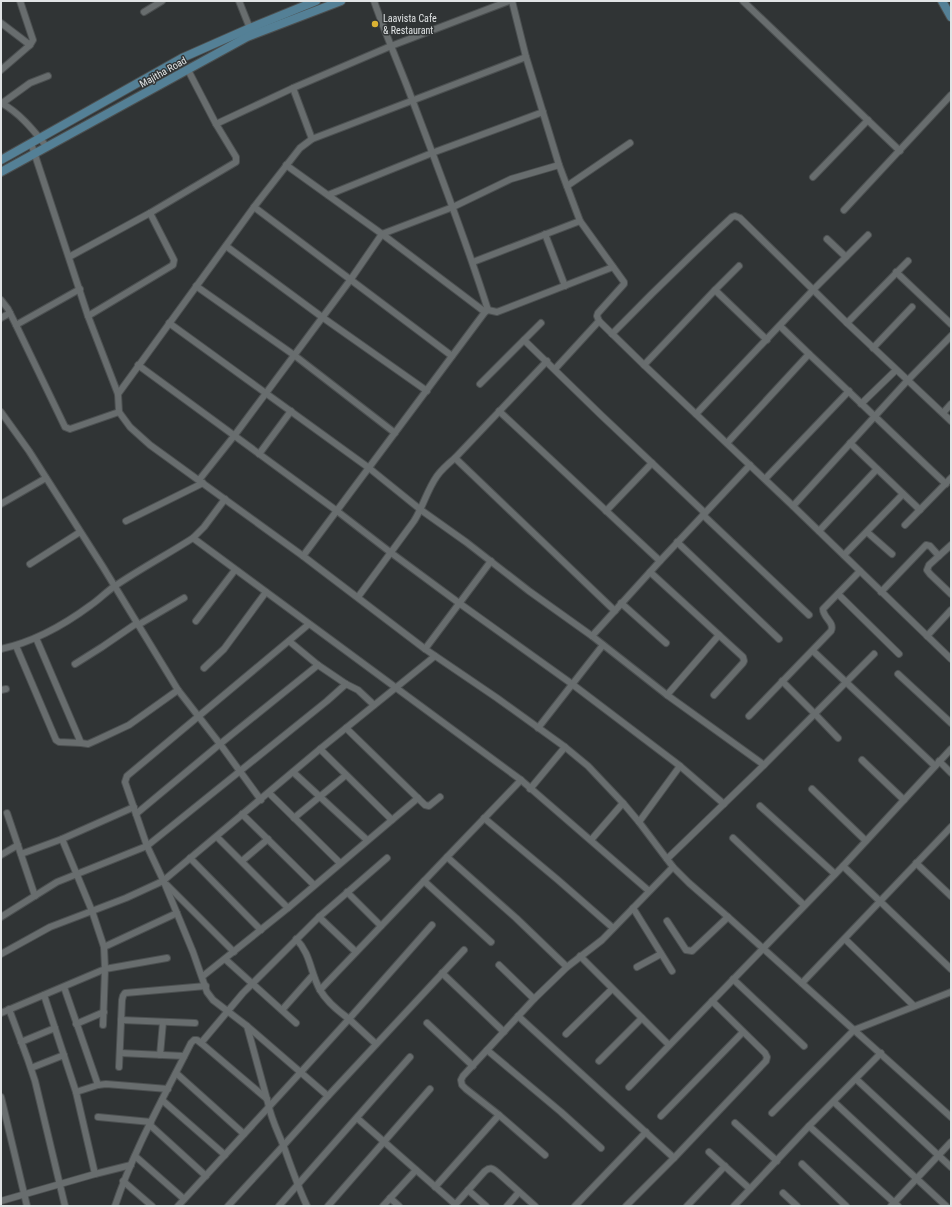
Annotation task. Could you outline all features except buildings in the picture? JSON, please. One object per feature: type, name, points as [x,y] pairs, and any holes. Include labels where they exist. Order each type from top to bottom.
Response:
[{"type":"main road","name":"Majitha Road","points":[[1,172],[188,70],[251,31],[316,1]]},
{"type":"main road","name":"Majitha Road","points":[[1,160],[182,58],[251,31],[341,1]]},
{"type":"main road","points":[[942,1],[951,17]]},
{"type":"street","points":[[2,68],[30,45],[33,39],[20,1]]},
{"type":"street","points":[[144,12],[162,1]]},
{"type":"street","points":[[239,1],[251,31]]},
{"type":"street","points":[[374,1],[473,262],[486,311]]},
{"type":"street","points":[[216,124],[293,88],[391,46],[510,1],[559,165],[580,221],[624,280],[624,284],[598,313],[597,316],[599,321],[951,659]]},
{"type":"street","points":[[743,1],[900,150]]},
{"type":"street","points":[[1,22],[30,45]]},
{"type":"street","points":[[118,394],[254,206],[300,148],[312,139],[526,57]]},
{"type":"street","points":[[69,257],[150,213],[236,162],[236,157],[216,124],[188,70]]},
{"type":"street","points":[[47,147],[26,123],[1,103],[30,83],[48,76]]},
{"type":"street","points":[[293,88],[312,139]]},
{"type":"street","points":[[844,210],[951,95]]},
{"type":"street","points":[[328,195],[432,153],[543,112]]},
{"type":"street","points":[[813,177],[868,120]]},
{"type":"street","points":[[31,143],[88,316],[118,394],[120,412],[130,427],[150,445],[303,556],[425,649],[565,747],[588,766],[623,803],[673,867],[689,883],[951,1116]]},
{"type":"street","points":[[567,186],[630,143]]},
{"type":"street","points":[[286,165],[486,311],[497,312],[613,267]]},
{"type":"street","points":[[126,521],[201,482],[351,279],[382,234],[453,207],[511,179],[559,165]]},
{"type":"street","points":[[254,206],[452,356]]},
{"type":"street","points":[[88,316],[173,265],[174,260],[150,213]]},
{"type":"street","points":[[612,334],[686,260],[732,217],[735,216],[740,218],[846,323],[951,421]]},
{"type":"street","points":[[473,262],[580,221]]},
{"type":"street","points":[[545,234],[565,286]]},
{"type":"street","points":[[696,414],[813,290],[868,235]]},
{"type":"street","points":[[827,239],[846,257]]},
{"type":"street","points":[[226,246],[322,317],[427,391]]},
{"type":"street","points":[[846,323],[908,260]]},
{"type":"street","points":[[644,365],[715,290],[740,266]]},
{"type":"street","points":[[896,272],[951,324]]},
{"type":"street","points":[[196,286],[294,355],[395,433]]},
{"type":"street","points":[[16,325],[80,289]]},
{"type":"street","points":[[715,290],[767,340]]},
{"type":"street","points":[[1,300],[10,313],[65,427],[70,429],[120,412]]},
{"type":"street","points":[[873,348],[912,307]]},
{"type":"street","points":[[303,556],[486,311]]},
{"type":"street","points":[[1,318],[10,313]]},
{"type":"street","points":[[555,369],[599,321]]},
{"type":"street","points":[[169,323],[369,468],[421,510],[592,636],[667,695],[764,766]]},
{"type":"street","points":[[480,384],[541,323]]},
{"type":"street","points":[[780,326],[946,484]]},
{"type":"street","points":[[793,506],[907,381],[951,336]]},
{"type":"street","points":[[524,340],[809,615]]},
{"type":"street","points":[[727,443],[809,354]]},
{"type":"street","points":[[358,598],[421,510],[432,483],[437,476],[547,361]]},
{"type":"street","points":[[138,365],[337,511],[459,603],[572,684],[680,766],[724,804]]},
{"type":"street","points":[[862,404],[896,370]]},
{"type":"street","points":[[765,479],[849,391]]},
{"type":"street","points":[[943,413],[951,404]]},
{"type":"street","points":[[259,454],[291,411]]},
{"type":"street","points":[[499,411],[660,560]]},
{"type":"street","points":[[1,412],[46,478],[178,690],[261,800]]},
{"type":"street","points":[[1,425],[7,421]]},
{"type":"street","points":[[850,443],[920,510]]},
{"type":"street","points":[[455,458],[615,611]]},
{"type":"street","points":[[606,511],[652,463]]},
{"type":"street","points":[[592,636],[660,560],[750,465]]},
{"type":"street","points":[[818,531],[877,469]]},
{"type":"street","points":[[1,504],[46,478]]},
{"type":"street","points":[[905,525],[951,478]]},
{"type":"street","points":[[844,555],[904,494]]},
{"type":"street","points":[[1,649],[16,646],[36,638],[60,625],[91,605],[114,586],[193,538],[204,527],[224,499]]},
{"type":"street","points":[[30,564],[80,532]]},
{"type":"street","points":[[867,532],[892,554]]},
{"type":"street","points":[[193,538],[521,780],[649,892]]},
{"type":"street","points":[[677,542],[779,639]]},
{"type":"street","points":[[881,592],[926,545],[930,546],[939,556]]},
{"type":"street","points":[[951,545],[929,566],[927,570],[951,594]]},
{"type":"street","points":[[425,649],[491,561]]},
{"type":"street","points":[[196,621],[235,570]]},
{"type":"street","points":[[749,716],[831,631],[833,628],[832,625],[823,613],[826,606],[860,571]]},
{"type":"street","points":[[650,572],[743,657],[744,661],[714,695]]},
{"type":"street","points":[[204,668],[224,650],[266,592]]},
{"type":"street","points":[[838,594],[899,654]]},
{"type":"street","points":[[75,664],[137,624],[184,598]]},
{"type":"street","points":[[621,603],[666,643]]},
{"type":"street","points":[[927,636],[951,610]]},
{"type":"street","points":[[309,624],[126,777],[125,782],[147,846],[164,882],[210,996],[328,1096]]},
{"type":"street","points":[[667,695],[719,635]]},
{"type":"street","points":[[36,638],[81,743]]},
{"type":"street","points":[[289,641],[318,665],[346,684],[358,690],[374,705]]},
{"type":"street","points":[[538,728],[603,645]]},
{"type":"street","points":[[16,646],[56,740],[59,742],[88,744],[129,725],[178,690]]},
{"type":"street","points":[[813,651],[937,763],[951,772]]},
{"type":"street","points":[[667,859],[764,766],[874,654]]},
{"type":"street","points":[[1,954],[50,927],[164,882],[242,814],[261,800],[320,749],[435,656]]},
{"type":"street","points":[[136,814],[318,665]]},
{"type":"street","points":[[898,674],[951,723]]},
{"type":"street","points":[[782,681],[838,738]]},
{"type":"street","points":[[1,917],[57,882],[147,846],[346,684]]},
{"type":"street","points":[[346,728],[427,807],[440,797]]},
{"type":"street","points":[[530,789],[565,747]]},
{"type":"street","points":[[629,1087],[843,866],[951,748]]},
{"type":"street","points":[[320,749],[392,820]]},
{"type":"street","points":[[862,760],[904,800]]},
{"type":"street","points":[[639,822],[680,766]]},
{"type":"street","points":[[293,772],[368,840]]},
{"type":"street","points":[[294,818],[346,775]]},
{"type":"street","points":[[320,990],[521,780]]},
{"type":"street","points":[[812,789],[866,841]]},
{"type":"street","points":[[268,793],[340,863]]},
{"type":"street","points":[[203,976],[288,908],[418,798]]},
{"type":"street","points":[[591,840],[623,803]]},
{"type":"street","points":[[760,806],[835,874]]},
{"type":"street","points":[[21,854],[62,839],[134,807]]},
{"type":"street","points":[[7,814],[35,896]]},
{"type":"street","points":[[242,814],[314,885]]},
{"type":"street","points":[[484,818],[613,928]]},
{"type":"street","points":[[802,983],[916,863],[950,830]]},
{"type":"street","points":[[217,836],[288,908]]},
{"type":"street","points":[[733,838],[804,905]]},
{"type":"street","points":[[62,839],[92,911],[104,947],[105,969],[103,1025]]},
{"type":"street","points":[[242,861],[268,839]]},
{"type":"street","points":[[1,855],[18,845]]},
{"type":"street","points":[[447,857],[516,918],[567,967]]},
{"type":"street","points":[[190,858],[261,930]]},
{"type":"street","points":[[201,1043],[227,1011],[252,984],[319,916],[387,858]]},
{"type":"street","points":[[916,863],[951,896]]},
{"type":"street","points":[[843,866],[951,969]]},
{"type":"street","points":[[545,1155],[462,1084],[461,1080],[534,999],[567,967],[592,948],[673,867]]},
{"type":"street","points":[[424,881],[490,942]]},
{"type":"street","points":[[164,882],[234,952]]},
{"type":"street","points":[[347,892],[381,926]]},
{"type":"street","points":[[633,908],[672,971]]},
{"type":"street","points":[[104,947],[177,913]]},
{"type":"street","points":[[319,916],[356,952]]},
{"type":"street","points":[[667,921],[686,950],[692,951],[728,917]]},
{"type":"street","points":[[178,1206],[432,926]]},
{"type":"street","points":[[845,939],[914,1006]]},
{"type":"street","points":[[296,940],[303,945],[307,952],[313,975],[320,990],[329,1002],[349,1018],[376,1044]]},
{"type":"street","points":[[228,1206],[464,950]]},
{"type":"street","points":[[637,967],[661,954]]},
{"type":"street","points":[[580,956],[668,1045]]},
{"type":"street","points":[[1,1013],[105,969],[167,958]]},
{"type":"street","points":[[224,959],[296,1024]]},
{"type":"street","points":[[499,965],[534,999]]},
{"type":"street","points":[[442,973],[504,1032]]},
{"type":"street","points":[[282,1010],[313,975]]},
{"type":"street","points":[[733,980],[804,1046]]},
{"type":"street","points":[[119,1067],[122,1000],[125,993],[206,986]]},
{"type":"street","points":[[64,987],[98,1085]]},
{"type":"street","points":[[566,1034],[612,989]]},
{"type":"street","points":[[772,1113],[854,1030],[951,992]]},
{"type":"street","points":[[44,995],[76,1092],[96,1174]]},
{"type":"street","points":[[626,1206],[766,1061],[767,1057],[765,1053],[712,1001]]},
{"type":"street","points":[[9,1010],[31,1068],[61,1184],[65,1206]]},
{"type":"street","points":[[76,1024],[104,1012]]},
{"type":"street","points":[[518,1016],[674,1158]]},
{"type":"street","points":[[599,1061],[642,1018]]},
{"type":"street","points":[[121,1020],[195,1023]]},
{"type":"street","points":[[160,1055],[163,1022]]},
{"type":"street","points":[[426,1023],[473,1066]]},
{"type":"street","points":[[247,1026],[272,1121],[307,1206]]},
{"type":"street","points":[[21,1042],[55,1028]]},
{"type":"street","points":[[661,1116],[743,1032]]},
{"type":"street","points":[[115,1206],[130,1165],[184,1056],[194,1040],[201,1043],[267,1099]]},
{"type":"street","points":[[487,1050],[601,1148]]},
{"type":"street","points":[[120,1053],[184,1056]]},
{"type":"street","points":[[31,1068],[64,1054]]},
{"type":"street","points":[[734,1206],[809,1126],[881,1054]]},
{"type":"street","points":[[279,1206],[298,1187],[410,1058]]},
{"type":"street","points":[[176,1073],[244,1134]]},
{"type":"street","points":[[856,1079],[951,1167]]},
{"type":"street","points":[[76,1092],[98,1085],[114,1084],[168,1089]]},
{"type":"street","points":[[328,1206],[430,1089]]},
{"type":"street","points":[[1,1097],[3,1113],[27,1206]]},
{"type":"street","points":[[162,1100],[225,1155]]},
{"type":"street","points":[[834,1102],[946,1206]]},
{"type":"street","points":[[435,1187],[499,1115]]},
{"type":"street","points":[[98,1117],[150,1124],[206,1176]]},
{"type":"street","points":[[357,1118],[455,1205],[485,1171],[489,1168],[493,1168],[535,1206]]},
{"type":"street","points":[[736,1123],[777,1161]]},
{"type":"street","points":[[809,1126],[894,1205],[951,1142]]},
{"type":"street","points":[[575,1206],[646,1132]]},
{"type":"street","points":[[709,1152],[750,1189]]},
{"type":"street","points":[[135,1156],[184,1199]]},
{"type":"street","points":[[802,1164],[846,1206]]},
{"type":"street","points":[[1,1201],[130,1165]]},
{"type":"street","points":[[687,1206],[724,1166]]},
{"type":"street","points":[[383,1206],[416,1170]]},
{"type":"street","points":[[123,1181],[152,1206]]},
{"type":"street","points":[[468,1190],[486,1206]]},
{"type":"street","points":[[507,1206],[519,1192]]},
{"type":"street","points":[[783,1193],[797,1206]]},
{"type":"street","points":[[390,1198],[399,1206]]},
{"type":"place","name":"Laavista Cafe & Restaurant","points":[[375,24]]}]
